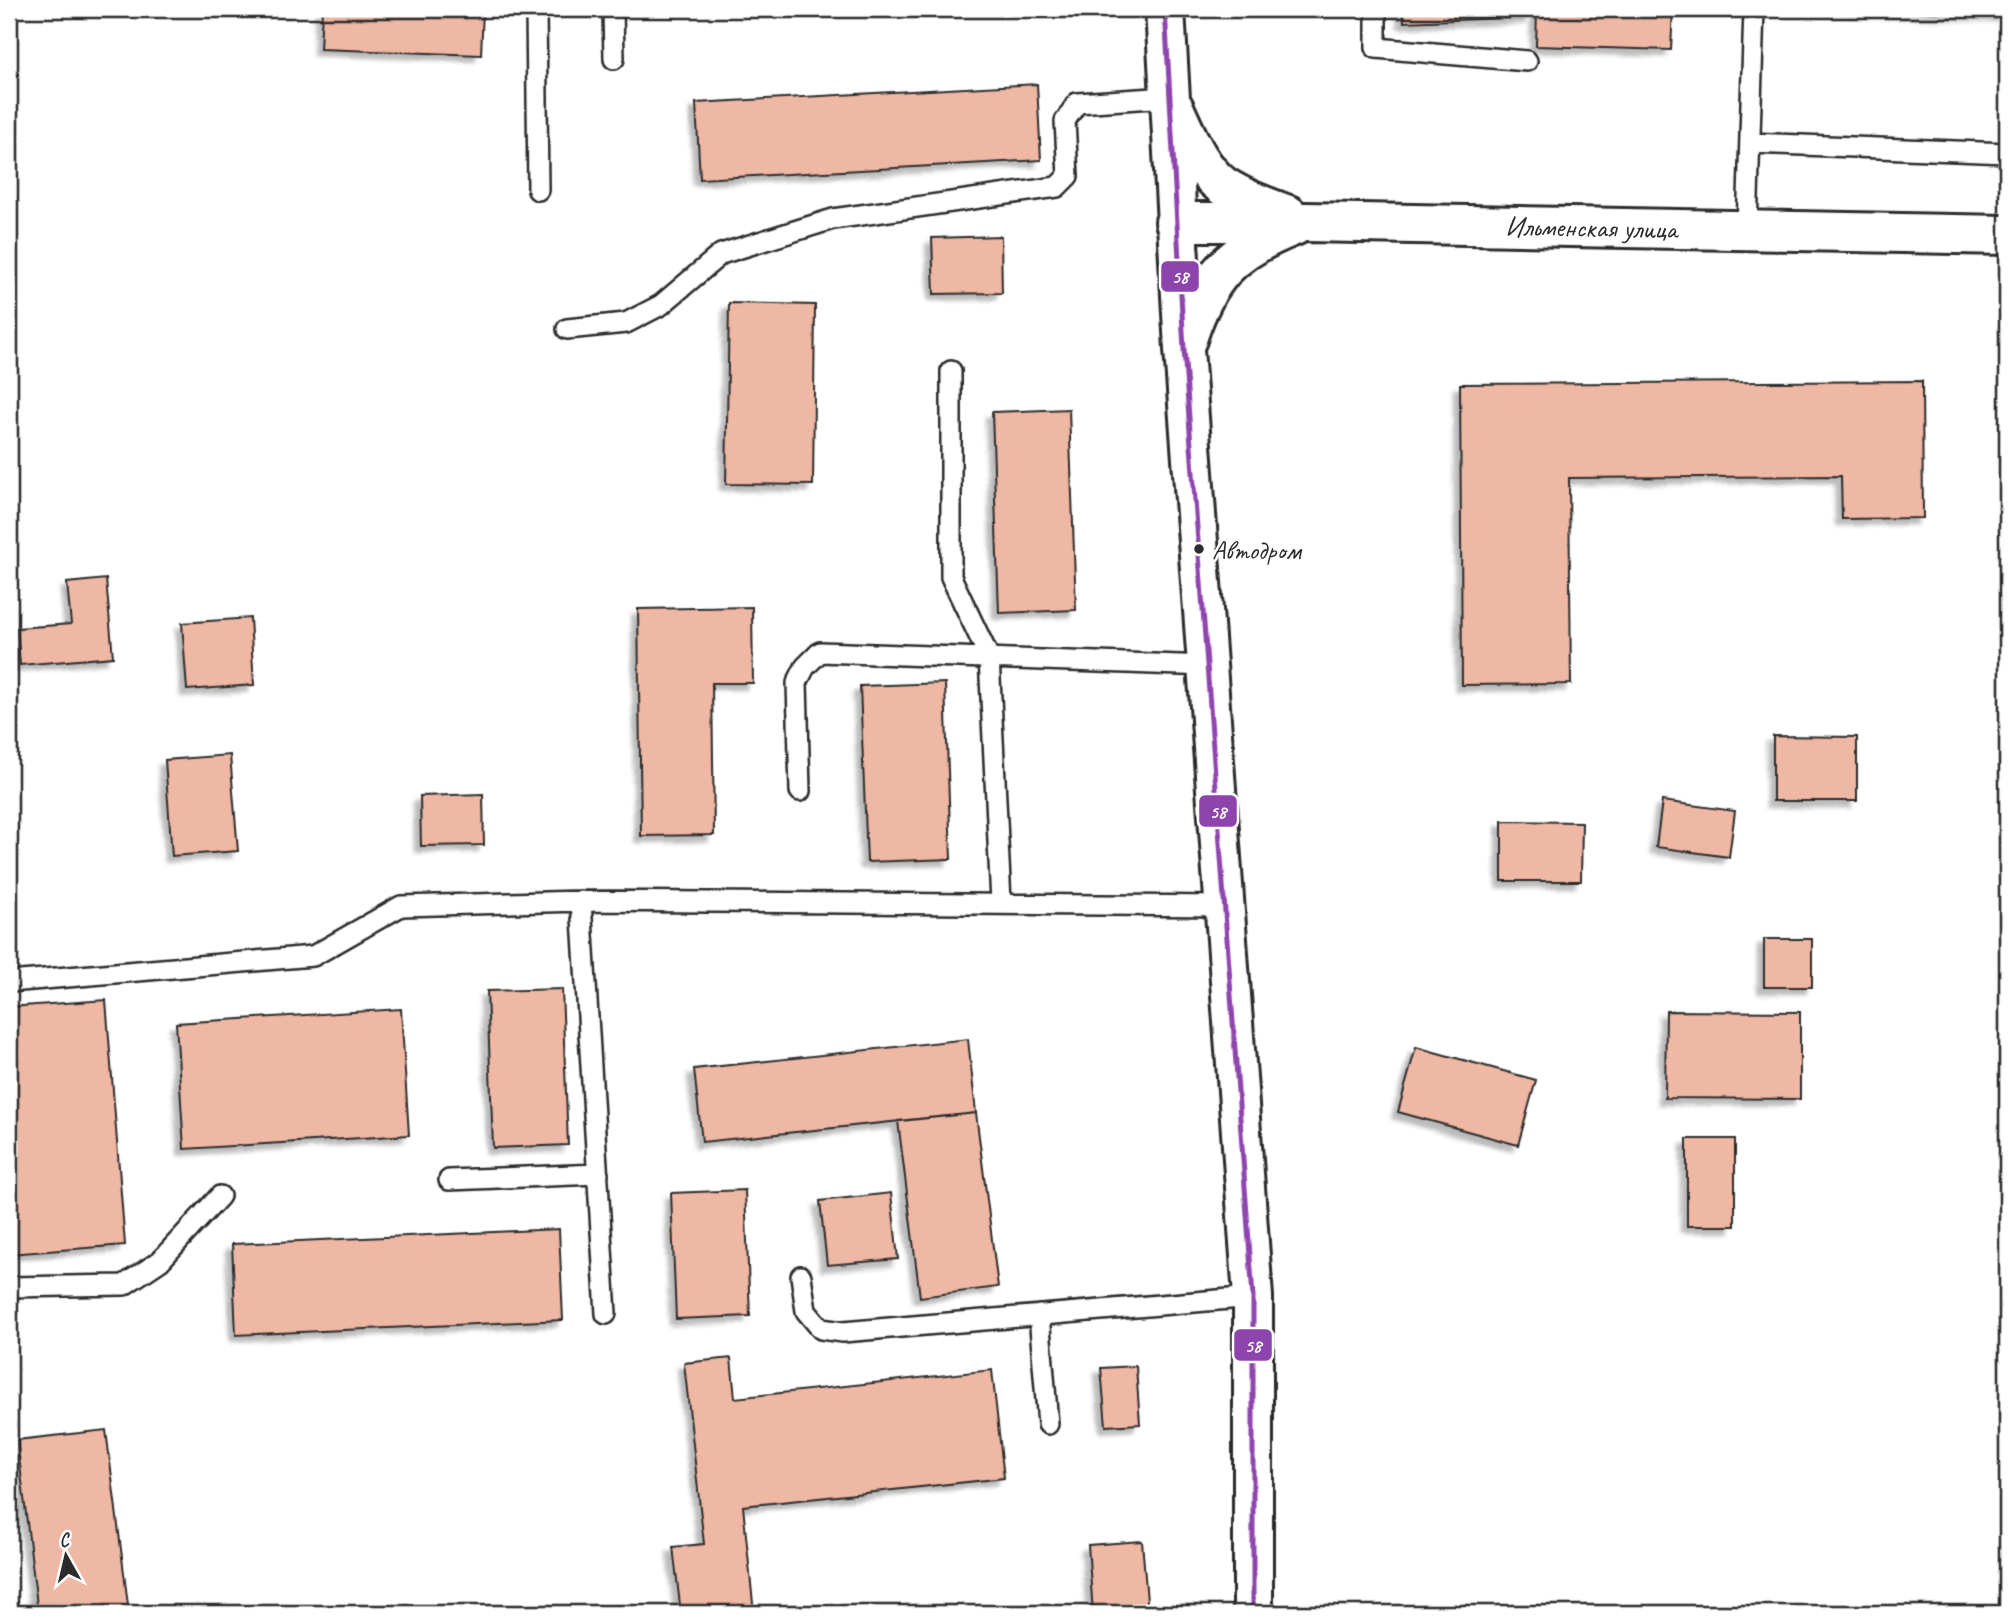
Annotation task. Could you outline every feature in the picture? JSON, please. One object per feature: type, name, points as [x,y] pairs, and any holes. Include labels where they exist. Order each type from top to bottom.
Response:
[{"type":"main road","points":[[1165,9],[1175,222],[1253,1297],[1253,1613]]},
{"type":"main road","points":[[1168,97],[1191,143],[1221,184],[1242,197],[1306,222]]},
{"type":"main road","name":"Ильменская улица","points":[[1175,222],[2007,235]]},
{"type":"main road","points":[[1184,349],[1196,310],[1227,263],[1248,248],[1306,222]]},
{"type":"lane","points":[[536,9],[538,190]]},
{"type":"lane","points":[[613,9],[614,59]]},
{"type":"lane","points":[[1376,9],[1376,48],[1527,61]]},
{"type":"lane","points":[[1747,229],[1754,9]]},
{"type":"lane","points":[[567,329],[626,323],[661,305],[720,254],[833,219],[1057,187],[1068,176],[1065,121],[1077,103],[1168,97]]},
{"type":"lane","points":[[1750,143],[2007,153]]},
{"type":"lane","points":[[951,371],[951,577],[989,657],[1001,902]]},
{"type":"lane","points":[[800,791],[797,683],[805,667],[820,652],[1208,666]]},
{"type":"lane","points":[[581,901],[606,1314]]},
{"type":"lane","points":[[9,982],[313,956],[401,906],[581,901],[1001,902],[1225,906]]},
{"type":"lane","points":[[449,1180],[598,1174]]},
{"type":"lane","points":[[9,1287],[124,1285],[160,1261],[220,1195]]},
{"type":"lane","points":[[801,1276],[806,1311],[821,1329],[843,1332],[1253,1297]]},
{"type":"lane","points":[[1039,1315],[1048,1424]]},
{"type":"building","points":[[322,9],[483,9],[481,55],[320,49]]},
{"type":"building","points":[[1403,9],[1531,9],[1531,17],[1404,22]]},
{"type":"building","points":[[1537,9],[1673,9],[1671,50],[1536,46]]},
{"type":"building","points":[[1830,9],[2007,9],[2007,15]]},
{"type":"building","points":[[1037,84],[1041,160],[700,179],[696,103]]},
{"type":"building","points":[[1001,236],[1002,293],[934,294],[932,238]]},
{"type":"building","points":[[729,303],[815,305],[813,485],[726,484]]},
{"type":"building","points":[[1922,381],[1923,518],[1842,519],[1841,476],[1569,478],[1571,684],[1462,685],[1460,384]]},
{"type":"building","points":[[1069,409],[1076,610],[999,613],[992,412]]},
{"type":"building","points":[[106,579],[113,657],[20,665],[17,628],[71,624],[67,583]]},
{"type":"building","points":[[752,607],[753,683],[712,683],[714,835],[641,836],[638,609]]},
{"type":"building","points":[[250,618],[254,685],[187,690],[182,623]]},
{"type":"building","points":[[945,683],[951,859],[867,862],[860,686]]},
{"type":"building","points":[[1773,736],[1857,737],[1857,801],[1773,801]]},
{"type":"building","points":[[230,755],[238,851],[172,856],[165,760]]},
{"type":"building","points":[[483,794],[484,845],[421,846],[420,796]]},
{"type":"building","points":[[1662,801],[1735,811],[1729,857],[1656,847]]},
{"type":"building","points":[[1502,821],[1582,822],[1581,881],[1502,881]]},
{"type":"building","points":[[1764,939],[1812,939],[1812,987],[1764,987]]},
{"type":"building","points":[[562,989],[568,1145],[493,1148],[487,991]]},
{"type":"building","points":[[106,1000],[125,1245],[9,1254],[9,1007]]},
{"type":"building","points":[[401,1009],[409,1135],[184,1149],[176,1023]]},
{"type":"building","points":[[1666,1011],[1800,1012],[1800,1099],[1665,1098]]},
{"type":"building","points":[[968,1039],[976,1113],[702,1142],[694,1069]]},
{"type":"building","points":[[1416,1047],[1536,1080],[1518,1145],[1398,1112]]},
{"type":"building","points":[[976,1113],[998,1287],[920,1297],[898,1121]]},
{"type":"building","points":[[1687,1139],[1735,1139],[1735,1226],[1687,1226]]},
{"type":"building","points":[[745,1190],[750,1316],[676,1319],[671,1193]]},
{"type":"building","points":[[891,1193],[898,1259],[827,1265],[820,1201]]},
{"type":"building","points":[[559,1229],[563,1320],[236,1335],[232,1244]]},
{"type":"building","points":[[731,1358],[735,1398],[992,1370],[1004,1478],[743,1506],[754,1613],[681,1613],[673,1547],[704,1544],[684,1363]]},
{"type":"building","points":[[1136,1366],[1140,1424],[1106,1426],[1101,1368]]},
{"type":"building","points":[[106,1430],[129,1613],[38,1613],[17,1440]]},
{"type":"building","points":[[1142,1541],[1148,1613],[1093,1613],[1088,1545]]},
{"type":"transit line","name":"58","points":[[1165,9],[1184,349],[1253,1297],[1253,1613]]},
{"type":"place","name":"Автодром","points":[[1199,549]]}]
